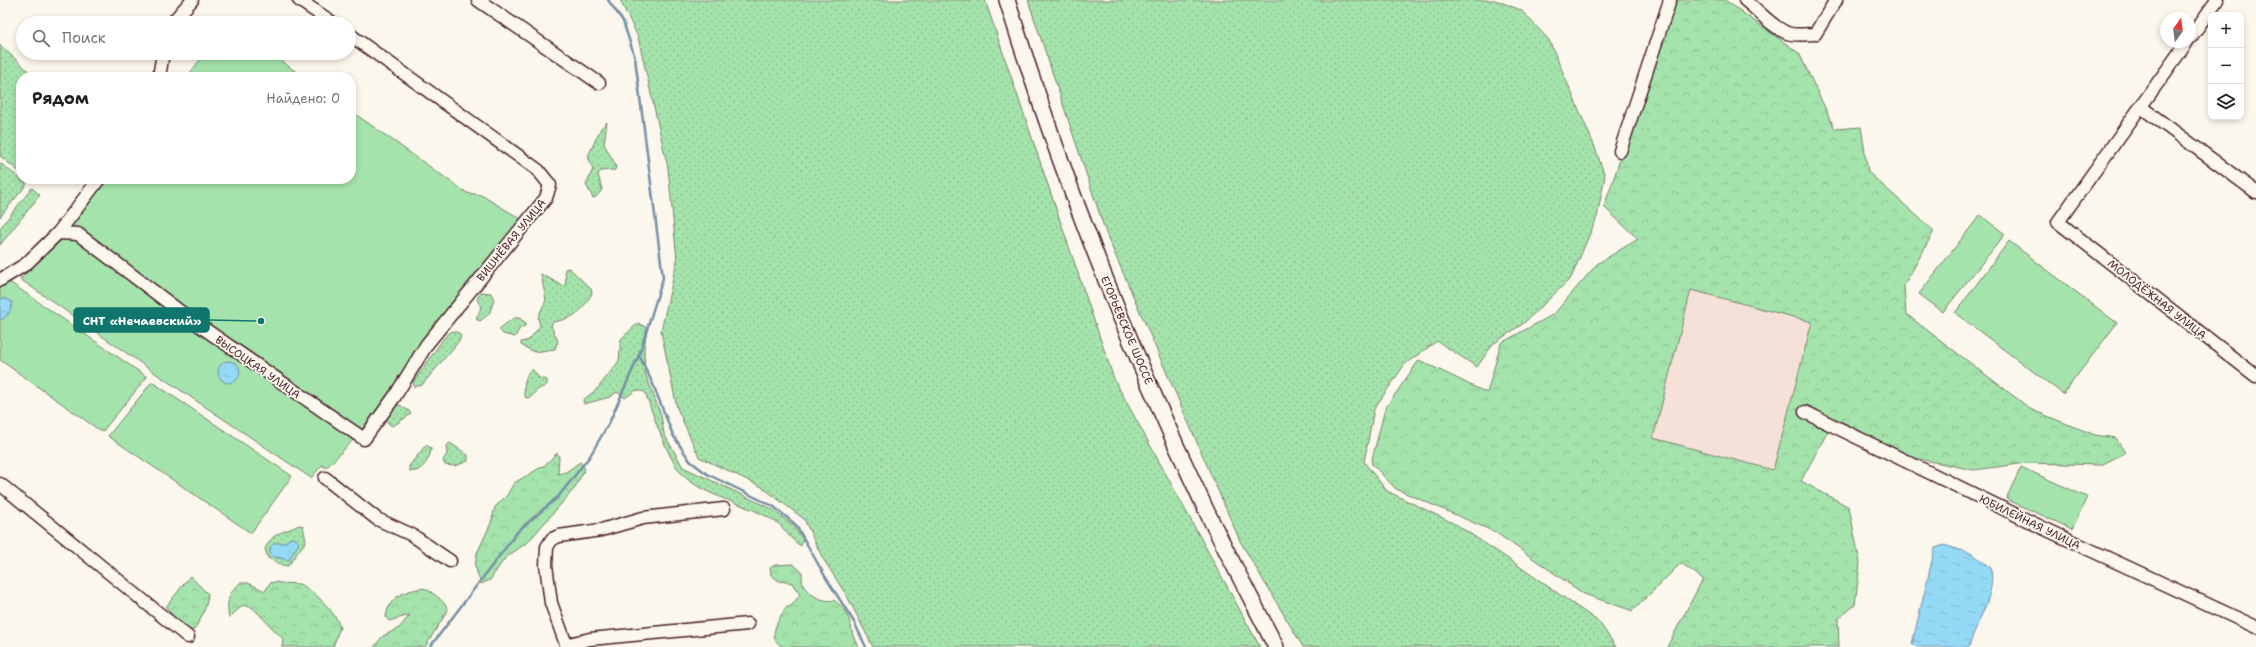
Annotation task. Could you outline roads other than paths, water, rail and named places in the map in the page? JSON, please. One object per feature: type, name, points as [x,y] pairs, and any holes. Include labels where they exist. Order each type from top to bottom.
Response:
[{"type":"main road","name":"ЕГОРЬЕВСКОЕ ШОССЕ","points":[[1007,0],[1038,101],[1108,287],[1207,512],[1276,647]]},
{"type":"street","points":[[178,16],[192,0]]},
{"type":"street","points":[[299,0],[323,16]]},
{"type":"street","points":[[478,0],[599,83]]},
{"type":"street","points":[[1620,151],[1670,0]]},
{"type":"street","points":[[1745,0],[1776,26],[1787,33],[1798,35],[1815,34],[1836,0]]},
{"type":"street","points":[[2196,30],[2217,0]]},
{"type":"street","name":"ВИШНЁВАЯ УЛИЦА","points":[[356,39],[538,170],[550,185],[546,198],[427,344],[395,396],[364,439]]},
{"type":"street","points":[[2183,48],[2141,107],[2256,192]]},
{"type":"street","points":[[160,72],[162,60]]},
{"type":"street","name":"МОЛОДЁЖНАЯ УЛИЦА","points":[[2141,107],[2058,222],[2256,376]]},
{"type":"street","points":[[0,280],[26,264],[58,233],[96,184]]},
{"type":"street","name":"ВЫСОЦКАЯ УЛИЦА","points":[[58,233],[78,234],[190,319],[364,439]]},
{"type":"street","name":"ЮБИЛЕЙНАЯ УЛИЦА","points":[[1805,412],[2041,528],[2256,627]]},
{"type":"street","points":[[325,478],[377,519],[412,535],[450,562]]},
{"type":"street","points":[[0,484],[188,637]]},
{"type":"street","points":[[724,509],[669,517],[643,518],[601,530],[559,536],[552,539],[547,547],[546,565],[551,603],[568,647],[577,642],[590,639],[748,624]]},
{"type":"water","points":[[4,298],[12,302],[12,305],[7,315],[0,320],[0,300]]},
{"type":"water","points":[[229,361],[237,364],[240,372],[237,380],[229,383],[221,380],[218,372],[221,364]]},
{"type":"water","points":[[291,538],[296,539],[299,543],[289,560],[273,557],[270,552],[270,547],[275,543],[284,543]]},
{"type":"water","points":[[1944,545],[1973,554],[1991,568],[1991,588],[1969,647],[1917,647],[1912,644],[1935,548]]},
{"type":"waterway","points":[[430,647],[519,530],[558,497],[590,456],[610,421],[639,355],[663,278],[635,58],[623,21],[608,0]]},
{"type":"waterway","points":[[639,355],[652,382],[673,435],[690,461],[707,474],[773,506],[796,525],[826,578],[854,622],[866,647]]},
{"type":"place","name":"СНТ «Нечаевский»","points":[[261,321]]}]
